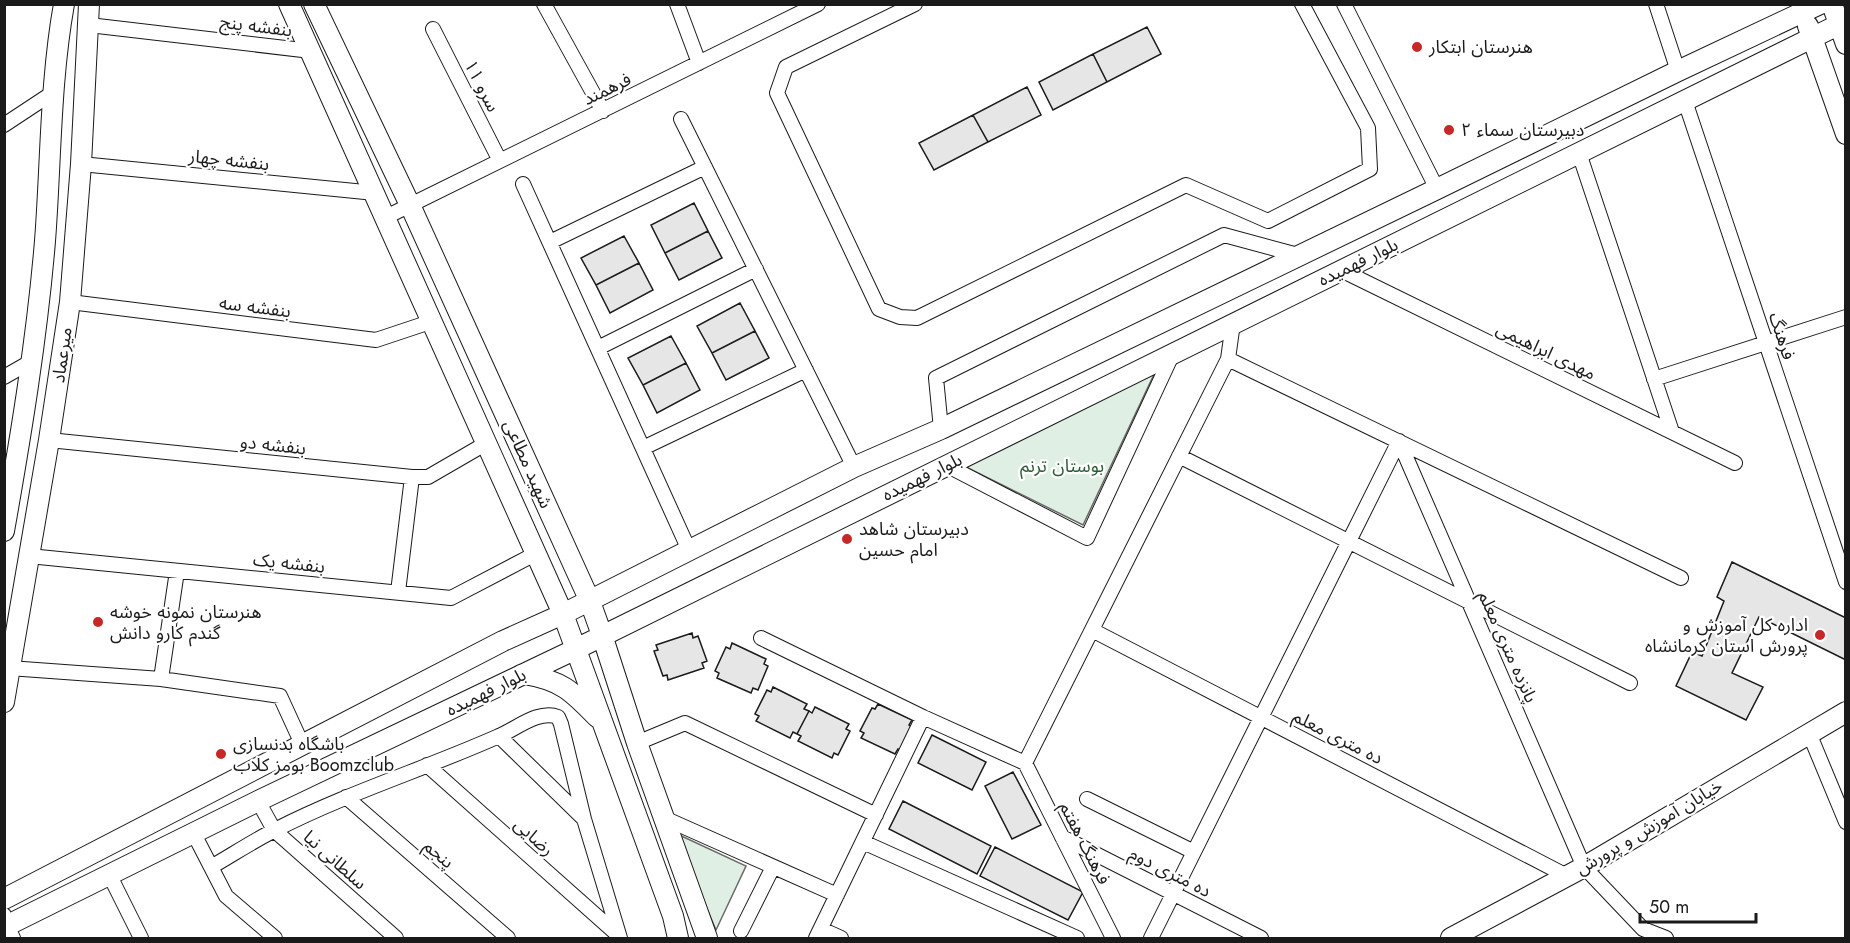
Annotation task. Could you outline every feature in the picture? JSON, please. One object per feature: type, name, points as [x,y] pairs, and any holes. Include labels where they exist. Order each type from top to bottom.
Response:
[{"type":"street","name":"میرعماد","points":[[4,531],[32,361],[45,241],[54,92],[64,4]]},
{"type":"street","name":"میرعماد","points":[[5,700],[70,302],[81,164],[89,4]]},
{"type":"street","name":"شهید مطاعی","points":[[289,4],[563,614],[673,916],[678,939]]},
{"type":"street","name":"شهید مطاعی","points":[[314,4],[410,205],[589,599],[637,743],[707,939]]},
{"type":"street","points":[[544,4],[603,111]]},
{"type":"street","points":[[676,4],[699,63]]},
{"type":"street","name":"فرهمند","points":[[386,217],[499,159],[699,63],[801,8],[818,4]]},
{"type":"street","points":[[915,4],[786,67],[777,93],[879,309],[900,317],[917,318],[1186,186],[1268,221],[1370,169],[1368,128],[1302,4]]},
{"type":"street","points":[[1344,4],[1437,189]]},
{"type":"street","points":[[1656,4],[1678,71]]},
{"type":"street","points":[[1832,4],[1842,23],[1845,44]]},
{"type":"street","points":[[1808,7],[1812,38],[1845,134]]},
{"type":"street","name":"بلوار فهمیده","points":[[4,899],[503,641],[563,614],[854,467],[941,429],[1808,7]]},
{"type":"street","name":"بلوار فهمیده","points":[[7,927],[258,801],[576,649],[1842,23]]},
{"type":"street","name":"بنفشه پنج","points":[[89,25],[311,51]]},
{"type":"street","name":"۱۱ سرو","points":[[433,29],[499,159]]},
{"type":"street","points":[[4,125],[54,92]]},
{"type":"street","name":"فرهنگ","points":[[1685,101],[1845,582]]},
{"type":"street","points":[[681,119],[854,467]]},
{"type":"street","points":[[1579,153],[1672,432]]},
{"type":"street","name":"بنفشه چهار","points":[[81,164],[375,193]]},
{"type":"street","points":[[550,242],[705,167]]},
{"type":"street","points":[[522,184],[689,550]]},
{"type":"street","points":[[941,429],[936,378],[1224,235],[1298,255]]},
{"type":"street","points":[[598,348],[756,268]]},
{"type":"street","name":"مهدی ابراهیمی","points":[[1341,270],[1735,463]]},
{"type":"street","name":"بنفشه سه","points":[[70,302],[376,340],[433,321]]},
{"type":"street","points":[[1654,379],[1845,317]]},
{"type":"street","points":[[761,638],[923,717],[1025,763],[1228,359],[1233,323]]},
{"type":"street","points":[[946,465],[1087,538],[1173,353]]},
{"type":"street","points":[[1228,359],[1681,578]]},
{"type":"street","points":[[4,377],[32,361]]},
{"type":"street","points":[[643,448],[806,370]]},
{"type":"street","name":"بنفشه دو","points":[[49,440],[412,477],[428,477],[486,444]]},
{"type":"street","points":[[1151,939],[1398,441]]},
{"type":"street","name":"پانزده متری معلم","points":[[1398,441],[1468,602],[1575,871]]},
{"type":"street","points":[[1179,456],[1630,683]]},
{"type":"street","points":[[398,592],[412,477]]},
{"type":"street","name":"بنفشه یک","points":[[29,556],[451,598],[535,554]]},
{"type":"street","points":[[161,679],[177,571]]},
{"type":"street","name":"ده متری معلم","points":[[1092,630],[1261,718],[1575,871]]},
{"type":"street","points":[[9,668],[161,679],[280,696],[302,744]]},
{"type":"street","points":[[510,680],[524,674],[553,680],[576,695],[602,722]]},
{"type":"street","name":"خیابان آموزش و پرورش","points":[[1451,939],[1575,871],[1845,712]]},
{"type":"street","points":[[211,867],[274,830],[346,797],[550,714],[558,717],[561,724],[584,819],[619,937]]},
{"type":"street","points":[[842,939],[819,934],[923,717]]},
{"type":"street","points":[[637,743],[685,723],[876,815]]},
{"type":"street","points":[[1809,733],[1845,822]]},
{"type":"street","points":[[499,736],[584,819]]},
{"type":"street","name":"فرهنگ هفتم","points":[[1025,763],[1113,939]]},
{"type":"street","name":"رضایی","points":[[427,765],[619,937]]},
{"type":"street","name":"پنجم","points":[[346,797],[508,939]]},
{"type":"street","points":[[1088,800],[1194,852]]},
{"type":"street","name":"سلطانی نیا","points":[[258,801],[274,830],[396,939]]},
{"type":"street","points":[[664,818],[837,895]]},
{"type":"street","points":[[194,834],[226,896],[275,939]]},
{"type":"street","name":"ده متری دوم","points":[[1062,837],[1261,939]]},
{"type":"street","points":[[863,842],[1077,939]]},
{"type":"street","points":[[741,931],[773,867]]},
{"type":"street","points":[[1575,871],[1641,934],[1666,939]]},
{"type":"street","points":[[110,876],[141,939]]},
{"type":"green space","name":"بوستان ترنم","points":[[1157,368],[1083,525],[962,465]]},
{"type":"green space","points":[[675,833],[746,866],[716,930]]},
{"type":"building","points":[[1147,27],[1161,54],[1107,82],[1093,54]]},
{"type":"building","points":[[1093,54],[1107,82],[1053,110],[1039,82]]},
{"type":"building","points":[[1027,87],[1041,115],[988,142],[973,115]]},
{"type":"building","points":[[973,115],[988,142],[934,170],[919,143]]},
{"type":"building","points":[[694,203],[708,231],[665,253],[651,225]]},
{"type":"building","points":[[708,231],[722,258],[679,280],[665,253]]},
{"type":"building","points":[[624,236],[639,263],[596,285],[581,258]]},
{"type":"building","points":[[639,263],[653,290],[610,313],[596,285]]},
{"type":"building","points":[[740,303],[755,331],[712,353],[697,326]]},
{"type":"building","points":[[755,331],[769,358],[726,380],[712,353]]},
{"type":"building","points":[[671,336],[686,363],[643,385],[628,358]]},
{"type":"building","points":[[686,363],[700,390],[657,413],[643,385]]},
{"type":"building","name":"اداره کل آموزش و پرورش استان کرمانشاه","points":[[1732,562],[1846,618],[1846,660],[1759,617],[1732,673],[1763,687],[1746,720],[1676,686],[1692,652],[1702,656],[1724,601],[1717,597]]},
{"type":"building","points":[[692,633],[693,638],[698,636],[707,661],[702,663],[704,668],[668,680],[667,675],[663,676],[654,651],[658,650],[656,645]]},
{"type":"building","points":[[732,643],[766,659],[764,664],[768,666],[758,690],[753,688],[751,693],[717,678],[719,673],[715,671],[726,647],[730,649]]},
{"type":"building","points":[[773,687],[807,704],[804,709],[809,711],[797,734],[793,732],[790,738],[756,721],[759,716],[755,714],[767,690],[771,692]]},
{"type":"building","points":[[878,704],[912,720],[909,725],[913,728],[902,751],[898,749],[895,754],[861,738],[864,733],[860,731],[872,708],[875,709]]},
{"type":"building","points":[[815,707],[849,724],[846,729],[850,731],[838,755],[834,753],[832,758],[798,741],[801,736],[797,734],[809,711],[812,713]]},
{"type":"building","points":[[932,735],[986,762],[972,790],[918,763]]},
{"type":"building","points":[[1013,772],[1041,825],[1012,839],[985,786]]},
{"type":"building","points":[[903,801],[991,846],[977,874],[889,829]]},
{"type":"building","points":[[995,847],[1083,892],[1068,920],[980,876]]},
{"type":"place","name":"هنرستان ابتکار","points":[[1417,47]]},
{"type":"place","name":"دبیرستان سماء ٢","points":[[1449,130]]},
{"type":"place","name":"دبیرستان شاهد امام حسین","points":[[847,539]]},
{"type":"place","name":"هنرستان نمونه خوشه گندم کارو دانش","points":[[98,622]]},
{"type":"place","name":"اداره کل آموزش و پرورش استان کرمانشاه","points":[[1820,635]]},
{"type":"place","name":"باشگاه بدنسازی بومز کلاب Boomzclub","points":[[221,754]]}]
